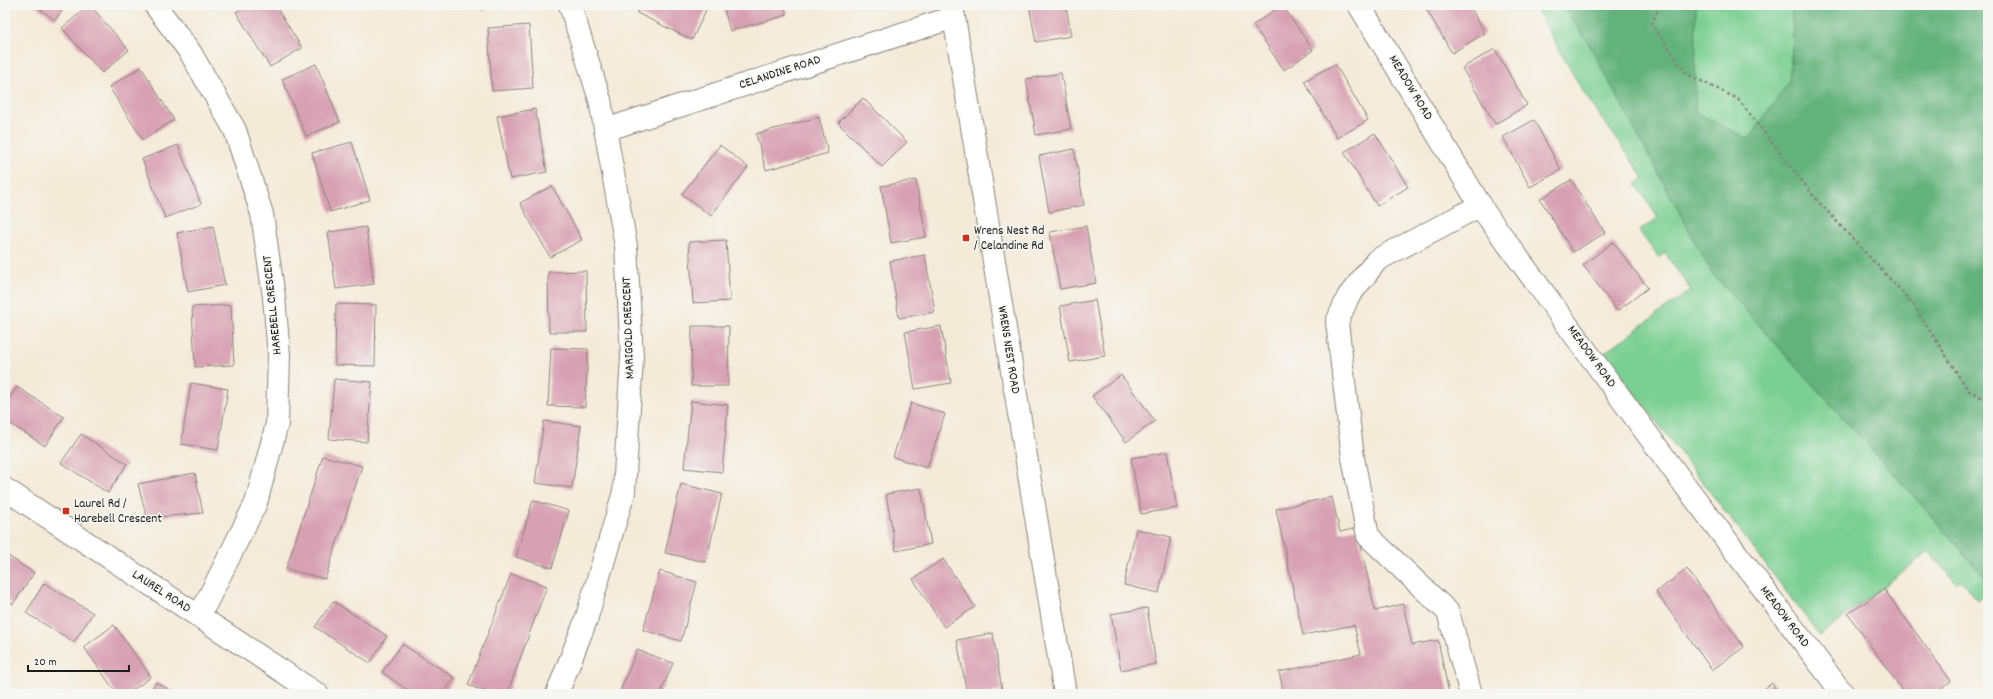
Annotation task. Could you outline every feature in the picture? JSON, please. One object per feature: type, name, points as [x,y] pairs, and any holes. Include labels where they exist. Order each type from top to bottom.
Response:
[{"type":"street","name":"HAREBELL CRESCENT","points":[[155,5],[190,52],[235,130],[262,214],[274,297],[279,355],[277,424],[256,502],[199,617]]},
{"type":"street","name":"MARIGOLD CRESCENT","points":[[557,694],[586,620],[624,492],[632,357],[626,246],[600,100],[570,5]]},
{"type":"street","name":"MEADOW ROAD","points":[[1359,5],[1481,205],[1681,480],[1843,694]]},
{"type":"street","name":"CELANDINE ROAD","points":[[605,130],[953,11]]},
{"type":"street","name":"WRENS NEST ROAD","points":[[953,11],[1065,694]]},
{"type":"street","points":[[1471,694],[1448,612],[1368,536],[1353,458],[1337,322],[1348,297],[1377,260],[1481,205]]},
{"type":"street","name":"LAUREL ROAD","points":[[5,490],[317,694]]},
{"type":"path","points":[[1659,5],[1652,24],[1687,74],[1738,99],[1816,199],[1913,304],[1968,390],[1988,401]]},
{"type":"green space","points":[[1534,5],[1988,5],[1988,599],[1985,595],[1978,600],[1961,580],[1956,583],[1929,551],[1820,636],[1604,353],[1691,290],[1665,253],[1659,258],[1639,231],[1658,218],[1636,184],[1644,178],[1582,90]]},
{"type":"green space","points":[[1563,5],[1696,5],[1695,112],[1749,139],[1789,82],[1793,36],[1791,5],[1988,5],[1988,581],[1935,520],[1712,273],[1589,44]]},
{"type":"building","points":[[34,5],[66,5],[55,20]]},
{"type":"building","points":[[90,5],[129,50],[102,73],[62,28]]},
{"type":"building","points":[[249,5],[275,5],[302,48],[270,67],[236,12]]},
{"type":"building","points":[[479,5],[491,5],[482,10]]},
{"type":"building","points":[[641,5],[695,5],[706,10],[692,40],[637,13]]},
{"type":"building","points":[[723,5],[784,5],[787,15],[730,31]]},
{"type":"building","points":[[1029,5],[1066,5],[1071,36],[1036,42]]},
{"type":"building","points":[[1282,5],[1313,50],[1284,70],[1253,25]]},
{"type":"building","points":[[1424,5],[1469,5],[1485,33],[1452,53]]},
{"type":"building","points":[[529,25],[533,88],[492,91],[488,28]]},
{"type":"building","points":[[1495,49],[1527,105],[1495,124],[1462,68]]},
{"type":"building","points":[[316,64],[340,122],[306,136],[282,79]]},
{"type":"building","points":[[1335,64],[1368,120],[1337,138],[1304,81]]},
{"type":"building","points":[[141,67],[174,120],[143,140],[109,87]]},
{"type":"building","points":[[1061,73],[1071,129],[1036,135],[1026,79]]},
{"type":"building","points":[[863,98],[907,142],[882,167],[838,123]]},
{"type":"building","points":[[535,109],[547,172],[510,179],[497,116]]},
{"type":"building","points":[[819,117],[828,153],[766,170],[756,134]]},
{"type":"building","points":[[1534,120],[1561,170],[1530,187],[1503,137]]},
{"type":"building","points":[[1375,133],[1408,187],[1377,206],[1344,152]]},
{"type":"building","points":[[352,142],[370,200],[330,212],[312,153]]},
{"type":"building","points":[[178,145],[201,204],[165,218],[142,159]]},
{"type":"building","points":[[720,145],[748,167],[711,216],[682,194]]},
{"type":"building","points":[[1074,149],[1084,205],[1049,212],[1039,156]]},
{"type":"building","points":[[916,180],[926,237],[891,243],[881,186]]},
{"type":"building","points":[[1571,180],[1605,233],[1573,252],[1540,199]]},
{"type":"building","points":[[552,186],[582,240],[550,257],[520,203]]},
{"type":"building","points":[[213,226],[225,285],[188,292],[177,233]]},
{"type":"building","points":[[1086,226],[1096,283],[1060,289],[1050,232]]},
{"type":"building","points":[[366,227],[374,284],[336,289],[328,232]]},
{"type":"building","points":[[726,240],[730,301],[693,303],[689,242]]},
{"type":"building","points":[[1613,242],[1648,288],[1617,311],[1583,265]]},
{"type":"building","points":[[925,255],[935,312],[899,318],[890,261]]},
{"type":"building","points":[[586,271],[587,332],[549,332],[548,272]]},
{"type":"building","points":[[1095,300],[1105,356],[1070,362],[1060,306]]},
{"type":"building","points":[[336,304],[376,305],[375,366],[335,365]]},
{"type":"building","points":[[231,305],[234,365],[195,367],[192,307]]},
{"type":"building","points":[[692,326],[729,326],[728,386],[691,386]]},
{"type":"building","points":[[941,326],[951,383],[915,389],[905,332]]},
{"type":"building","points":[[551,348],[588,349],[585,407],[548,406]]},
{"type":"building","points":[[1121,375],[1155,421],[1126,442],[1092,396]]},
{"type":"building","points":[[334,379],[372,382],[367,442],[329,439]]},
{"type":"building","points":[[191,383],[228,389],[218,450],[181,444]]},
{"type":"building","points":[[17,387],[64,417],[45,446],[5,420],[5,405]]},
{"type":"building","points":[[691,401],[728,405],[722,472],[684,468]]},
{"type":"building","points":[[911,403],[945,414],[927,468],[893,457]]},
{"type":"building","points":[[544,421],[581,426],[572,488],[535,483]]},
{"type":"building","points":[[81,434],[127,464],[108,493],[61,463]]},
{"type":"building","points":[[1167,452],[1177,508],[1141,514],[1131,458]]},
{"type":"building","points":[[323,456],[362,466],[325,579],[286,569]]},
{"type":"building","points":[[195,473],[203,513],[147,518],[138,484]]},
{"type":"building","points":[[681,484],[722,494],[706,562],[665,553]]},
{"type":"building","points":[[921,488],[931,544],[896,551],[886,494]]},
{"type":"building","points":[[1332,497],[1340,532],[1357,528],[1375,611],[1403,604],[1412,645],[1438,640],[1449,694],[1284,694],[1279,672],[1361,654],[1354,625],[1303,635],[1276,509]]},
{"type":"building","points":[[533,500],[569,511],[552,568],[516,557]]},
{"type":"building","points":[[1136,529],[1171,537],[1159,593],[1124,585]]},
{"type":"building","points":[[5,554],[34,573],[13,604],[5,599]]},
{"type":"building","points":[[943,559],[975,607],[944,627],[913,579]]},
{"type":"building","points":[[1687,569],[1744,647],[1712,670],[1656,592]]},
{"type":"building","points":[[660,571],[697,582],[681,641],[643,630]]},
{"type":"building","points":[[511,574],[547,586],[507,694],[492,694],[468,685]]},
{"type":"building","points":[[44,583],[93,613],[74,642],[26,613]]},
{"type":"building","points":[[1884,589],[1951,681],[1933,694],[1905,694],[1848,614]]},
{"type":"building","points":[[333,601],[387,636],[370,663],[315,627]]},
{"type":"building","points":[[1147,608],[1156,664],[1121,670],[1111,614]]},
{"type":"building","points":[[114,625],[151,677],[127,694],[117,694],[84,647]]},
{"type":"building","points":[[993,633],[1002,690],[980,694],[967,694],[957,640]]},
{"type":"building","points":[[402,644],[455,678],[443,694],[413,694],[382,672]]},
{"type":"building","points":[[637,650],[673,663],[660,694],[619,694]]},
{"type":"building","points":[[156,682],[177,694],[149,694]]},
{"type":"building","points":[[1772,683],[1779,694],[1757,694]]},
{"type":"building","points":[[1164,691],[1165,694],[1149,694],[1149,693]]},
{"type":"place","name":"Wrens Nest Rd / Celandine Rd","points":[[966,238]]},
{"type":"place","name":"Laurel Rd / Harebell Crescent","points":[[66,511]]}]
